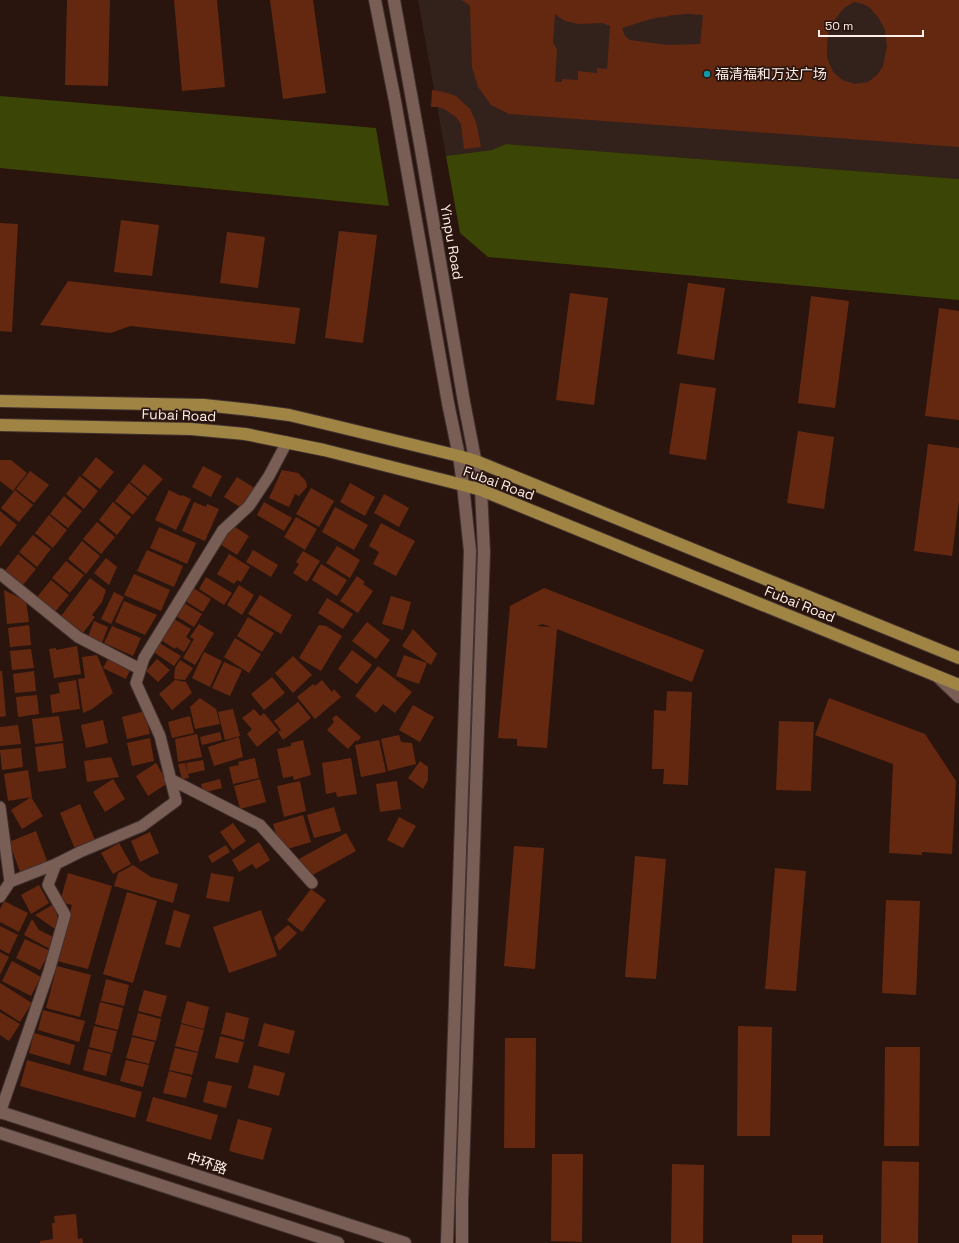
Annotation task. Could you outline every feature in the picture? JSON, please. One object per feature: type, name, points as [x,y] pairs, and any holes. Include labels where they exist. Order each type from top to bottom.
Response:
[{"type":"main road","name":"Fubai Road","points":[[0,401],[204,405],[251,410],[304,419],[459,456],[476,461],[959,658]]},
{"type":"main road","name":"Fubai Road","points":[[0,425],[192,429],[246,434],[324,450],[463,485],[481,490],[938,677],[959,684]]},
{"type":"street","points":[[375,0],[396,108],[448,403],[459,456],[470,552],[447,1243]]},
{"type":"street","name":"Yinpu Road","points":[[394,0],[464,402],[481,490],[484,552],[462,1201],[462,1243]]},
{"type":"street","points":[[0,897],[10,882],[56,864],[80,852],[142,826],[176,801],[160,736],[136,683],[140,669],[144,658],[223,530],[249,506],[269,476],[287,442]]},
{"type":"street","points":[[0,574],[78,637],[140,669]]},
{"type":"street","points":[[943,652],[959,651]]},
{"type":"street","points":[[938,677],[959,697]]},
{"type":"street","points":[[170,779],[260,825],[312,883]]},
{"type":"street","points":[[0,808],[10,882]]},
{"type":"street","points":[[0,1112],[49,971],[65,915],[48,885],[56,864]]},
{"type":"street","name":"中环路","points":[[0,1112],[404,1243]]},
{"type":"street","points":[[0,1133],[338,1243]]},
{"type":"shaded area","name":"福清福和万达广场","points":[[418,0],[959,0],[959,179],[506,144],[492,150],[446,156]]},
{"type":"green space","points":[[0,96],[376,128],[389,206],[0,168]]},
{"type":"green space","points":[[506,144],[959,179],[959,300],[488,257],[460,233],[446,156],[492,150]]},
{"type":"building","points":[[67,0],[110,0],[108,86],[65,85]]},
{"type":"building","points":[[174,0],[217,0],[225,87],[182,91]]},
{"type":"building","points":[[270,0],[313,0],[326,93],[283,99]]},
{"type":"building","name":"福清福和万达广场","points":[[462,0],[959,0],[959,147],[509,114],[491,105],[478,87],[472,67],[470,6]],"holes":[[[854,2],[863,4],[870,8],[878,17],[885,30],[887,46],[883,66],[877,75],[868,82],[855,84],[842,80],[833,72],[827,58],[829,30],[833,22],[844,8]],[[555,14],[565,21],[579,24],[602,23],[610,26],[607,69],[597,68],[597,73],[578,71],[578,80],[562,79],[562,82],[555,82],[557,49],[553,43]],[[688,14],[703,15],[700,44],[668,45],[630,40],[625,36],[622,28],[651,19]]]},
{"type":"building","points":[[432,90],[456,96],[470,109],[476,122],[481,147],[464,149],[461,124],[456,117],[444,109],[431,107]]},
{"type":"building","points":[[121,220],[159,225],[152,276],[114,272]]},
{"type":"building","points":[[0,223],[18,224],[12,332],[0,331]]},
{"type":"building","points":[[339,231],[377,235],[363,343],[325,338]]},
{"type":"building","points":[[227,232],[265,237],[258,288],[220,283]]},
{"type":"building","points":[[68,281],[300,308],[295,344],[130,326],[111,333],[40,325]]},
{"type":"building","points":[[688,283],[725,288],[714,360],[677,354]]},
{"type":"building","points":[[570,293],[608,298],[594,405],[556,400]]},
{"type":"building","points":[[811,296],[849,301],[835,408],[798,403]]},
{"type":"building","points":[[939,308],[959,311],[959,420],[925,416]]},
{"type":"building","points":[[680,383],[716,388],[706,460],[669,454]]},
{"type":"building","points":[[798,431],[834,437],[824,509],[787,503]]},
{"type":"building","points":[[928,444],[959,448],[959,501],[952,556],[914,551]]},
{"type":"building","points":[[96,457],[114,472],[100,489],[82,475]]},
{"type":"building","points":[[0,460],[11,460],[27,473],[13,491],[0,481]]},
{"type":"building","points":[[144,464],[163,479],[148,496],[130,482]]},
{"type":"building","points":[[203,466],[222,476],[211,497],[192,487]]},
{"type":"building","points":[[282,470],[298,473],[306,481],[307,487],[299,496],[295,494],[289,507],[269,498]]},
{"type":"building","points":[[30,471],[49,485],[34,503],[16,489]]},
{"type":"building","points":[[80,476],[98,491],[84,509],[66,494]]},
{"type":"building","points":[[237,477],[256,489],[243,509],[224,497]]},
{"type":"building","points":[[129,483],[147,498],[133,515],[115,501]]},
{"type":"building","points":[[350,483],[375,497],[365,516],[340,502]]},
{"type":"building","points":[[311,488],[334,501],[319,527],[296,514]]},
{"type":"building","points":[[15,490],[33,505],[19,522],[1,508]]},
{"type":"building","points":[[169,490],[191,499],[176,530],[155,520]]},
{"type":"building","points":[[384,494],[409,508],[399,527],[374,513]]},
{"type":"building","points":[[64,496],[82,511],[68,528],[50,514]]},
{"type":"building","points":[[113,502],[131,517],[117,535],[99,520]]},
{"type":"building","points":[[194,502],[206,507],[207,504],[219,509],[205,541],[182,531]]},
{"type":"building","points":[[264,502],[292,518],[284,531],[257,515]]},
{"type":"building","points":[[335,507],[368,525],[354,550],[322,532]]},
{"type":"building","points":[[0,511],[17,525],[0,547]]},
{"type":"building","points":[[49,515],[67,530],[53,548],[35,533]]},
{"type":"building","points":[[296,517],[317,529],[305,550],[284,537]]},
{"type":"building","points":[[97,522],[115,537],[101,554],[83,539]]},
{"type":"building","points":[[381,523],[415,541],[396,576],[373,564],[379,552],[369,546]]},
{"type":"building","points":[[232,525],[249,536],[237,555],[220,544]]},
{"type":"building","points":[[159,527],[196,543],[187,564],[150,548]]},
{"type":"building","points":[[33,535],[51,549],[37,567],[19,552]]},
{"type":"building","points":[[82,541],[100,556],[86,574],[68,559]]},
{"type":"building","points":[[337,546],[360,560],[350,578],[326,563]]},
{"type":"building","points":[[147,550],[183,566],[174,587],[137,571]]},
{"type":"building","points":[[253,550],[278,565],[271,577],[246,562]]},
{"type":"building","points":[[303,551],[320,561],[307,582],[293,573],[299,564],[296,562]]},
{"type":"building","points":[[18,554],[36,569],[22,586],[4,572]]},
{"type":"building","points":[[229,554],[250,567],[241,582],[237,580],[234,584],[217,574]]},
{"type":"building","points":[[106,558],[117,567],[109,585],[94,573]]},
{"type":"building","points":[[66,561],[84,575],[70,593],[52,578]]},
{"type":"building","points":[[321,564],[347,580],[337,596],[312,580]]},
{"type":"building","points":[[134,574],[170,590],[161,611],[124,595]]},
{"type":"building","points":[[357,576],[365,582],[363,584],[373,591],[358,613],[340,601]]},
{"type":"building","points":[[206,577],[232,593],[224,605],[199,589]]},
{"type":"building","points":[[90,578],[106,590],[102,602],[92,615],[95,617],[83,633],[61,616]]},
{"type":"building","points":[[51,580],[69,595],[55,612],[37,597]]},
{"type":"building","points":[[239,585],[254,595],[242,615],[227,605]]},
{"type":"building","points":[[190,586],[211,599],[203,612],[182,599]]},
{"type":"building","points":[[544,588],[704,650],[692,682],[557,629],[547,748],[517,746],[517,739],[498,738],[510,606]],"holes":[[[542,624],[551,627],[537,626]]]},
{"type":"building","points":[[4,590],[26,601],[29,622],[7,624]]},
{"type":"building","points":[[114,592],[124,597],[111,624],[101,619]]},
{"type":"building","points":[[260,595],[292,615],[281,634],[248,614]]},
{"type":"building","points":[[391,596],[411,602],[403,630],[382,624]]},
{"type":"building","points":[[327,598],[353,614],[343,629],[318,613]]},
{"type":"building","points":[[124,601],[157,615],[145,635],[115,622]]},
{"type":"building","points":[[181,601],[202,614],[194,627],[173,614]]},
{"type":"building","points":[[248,617],[274,633],[262,652],[237,636]]},
{"type":"building","points":[[172,618],[191,629],[186,637],[191,641],[184,652],[176,647],[175,649],[159,639]]},
{"type":"building","points":[[94,621],[108,627],[102,643],[88,637]]},
{"type":"building","points":[[367,622],[390,640],[376,659],[352,641]]},
{"type":"building","points":[[199,624],[214,633],[195,665],[183,658],[194,639],[190,637]]},
{"type":"building","points":[[29,625],[31,645],[10,647],[8,628]]},
{"type":"building","points":[[319,625],[326,626],[342,636],[321,671],[299,658]]},
{"type":"building","points":[[112,626],[141,638],[133,656],[104,643]]},
{"type":"building","points":[[413,629],[437,654],[431,665],[402,646]]},
{"type":"building","points":[[235,638],[261,654],[249,673],[224,657]]},
{"type":"building","points":[[158,642],[181,656],[174,666],[152,651]]},
{"type":"building","points":[[77,646],[81,674],[54,678],[49,649],[56,648],[56,650]]},
{"type":"building","points":[[31,649],[34,668],[12,670],[10,651]]},
{"type":"building","points":[[352,650],[372,665],[357,684],[338,669]]},
{"type":"building","points":[[204,652],[222,661],[210,687],[192,678]]},
{"type":"building","points":[[97,655],[113,693],[92,709],[83,713],[78,679],[85,678],[82,657]]},
{"type":"building","points":[[404,655],[427,663],[419,684],[396,676]]},
{"type":"building","points":[[293,656],[312,675],[293,693],[275,673]]},
{"type":"building","points":[[108,659],[130,670],[126,679],[103,668]]},
{"type":"building","points":[[157,659],[170,670],[158,682],[146,671]]},
{"type":"building","points":[[180,660],[193,668],[185,680],[174,679],[175,668]]},
{"type":"building","points":[[224,662],[242,670],[230,696],[212,688]]},
{"type":"building","points":[[378,666],[412,692],[395,713],[383,704],[376,713],[355,696]]},
{"type":"building","points":[[0,671],[2,671],[6,716],[0,717]]},
{"type":"building","points":[[34,671],[36,691],[15,693],[13,674]]},
{"type":"building","points":[[272,677],[285,693],[264,710],[251,694]]},
{"type":"building","points":[[76,680],[80,709],[52,713],[50,695],[60,693],[58,683]]},
{"type":"building","points":[[175,680],[186,682],[192,693],[172,710],[159,694]]},
{"type":"building","points":[[322,680],[332,692],[334,689],[341,697],[315,719],[297,697],[313,684],[315,686]]},
{"type":"building","points":[[667,691],[692,692],[688,785],[663,784],[664,769],[652,769],[654,710],[666,711]]},
{"type":"building","points":[[37,695],[39,714],[18,717],[16,697]]},
{"type":"building","points":[[200,698],[216,709],[220,724],[195,729],[190,707]]},
{"type":"building","points":[[829,698],[925,734],[956,781],[952,854],[922,852],[922,855],[889,853],[893,764],[815,735]]},
{"type":"building","points":[[298,702],[311,718],[283,740],[278,732],[281,730],[274,721]]},
{"type":"building","points":[[413,705],[434,717],[420,742],[399,730]]},
{"type":"building","points":[[233,709],[240,736],[225,740],[218,712]]},
{"type":"building","points":[[254,709],[260,716],[264,713],[278,730],[257,747],[247,734],[252,729],[242,718]]},
{"type":"building","points":[[145,711],[150,734],[127,739],[122,717]]},
{"type":"building","points":[[336,715],[361,737],[348,749],[327,730],[334,722],[332,719]]},
{"type":"building","points":[[59,716],[63,741],[35,744],[32,719]]},
{"type":"building","points":[[190,716],[194,733],[172,738],[168,722]]},
{"type":"building","points":[[103,720],[108,743],[86,748],[81,725]]},
{"type":"building","points":[[779,721],[814,722],[811,791],[776,790]]},
{"type":"building","points":[[18,725],[21,744],[0,746],[0,727]]},
{"type":"building","points":[[220,732],[222,740],[202,745],[200,737]]},
{"type":"building","points":[[197,734],[202,757],[178,762],[175,739]]},
{"type":"building","points":[[399,735],[401,742],[412,743],[416,764],[388,771],[381,739]]},
{"type":"building","points":[[239,737],[243,757],[214,766],[208,747]]},
{"type":"building","points":[[150,738],[154,761],[132,766],[127,743]]},
{"type":"building","points":[[303,740],[311,775],[294,780],[293,776],[283,778],[277,749],[291,746],[291,743]]},
{"type":"building","points":[[379,740],[386,772],[361,777],[355,745]]},
{"type":"building","points":[[63,743],[66,768],[38,772],[35,747]]},
{"type":"building","points":[[21,748],[23,767],[2,770],[0,750]]},
{"type":"building","points":[[111,757],[119,777],[87,782],[84,761]]},
{"type":"building","points":[[255,758],[259,778],[233,784],[229,767],[239,765],[238,762]]},
{"type":"building","points":[[351,758],[357,794],[337,797],[336,792],[326,794],[322,763]]},
{"type":"building","points":[[203,760],[205,770],[188,774],[186,763]]},
{"type":"building","points":[[420,761],[428,767],[428,780],[423,789],[408,778]]},
{"type":"building","points":[[156,763],[168,783],[148,796],[136,776]]},
{"type":"building","points":[[185,763],[189,778],[182,779],[178,764]]},
{"type":"building","points":[[28,770],[32,797],[8,801],[4,774]]},
{"type":"building","points":[[113,779],[125,799],[105,812],[93,792]]},
{"type":"building","points":[[220,779],[222,788],[203,793],[201,784]]},
{"type":"building","points":[[260,779],[266,802],[240,809],[234,786]]},
{"type":"building","points":[[300,781],[306,811],[284,817],[277,786]]},
{"type":"building","points":[[397,781],[401,809],[380,812],[376,784]]},
{"type":"building","points":[[31,797],[43,816],[22,829],[11,810]]},
{"type":"building","points":[[80,804],[95,840],[75,849],[60,813]]},
{"type":"building","points":[[334,807],[341,831],[314,838],[307,815]]},
{"type":"building","points":[[303,815],[311,842],[284,850],[281,839],[278,840],[273,824]]},
{"type":"building","points":[[399,817],[416,826],[403,848],[387,840]]},
{"type":"building","points":[[233,823],[246,841],[233,850],[220,832]]},
{"type":"building","points":[[36,831],[47,861],[20,872],[9,842]]},
{"type":"building","points":[[150,832],[159,853],[140,862],[131,841]]},
{"type":"building","points":[[346,833],[356,851],[309,877],[299,859]]},
{"type":"building","points":[[259,842],[270,860],[256,869],[252,864],[239,872],[232,860]]},
{"type":"building","points":[[119,843],[131,864],[113,874],[101,853]]},
{"type":"building","points":[[226,845],[230,852],[212,863],[208,856]]},
{"type":"building","points":[[514,846],[544,848],[535,969],[504,966]]},
{"type":"building","points":[[635,856],[666,859],[656,979],[625,977]]},
{"type":"building","points":[[133,865],[151,877],[178,884],[173,903],[114,886],[118,873]]},
{"type":"building","points":[[775,868],[806,871],[796,991],[765,989]]},
{"type":"building","points":[[68,873],[112,886],[88,969],[57,961],[72,905],[60,902]]},
{"type":"building","points":[[211,873],[234,877],[229,902],[206,898]]},
{"type":"building","points":[[39,885],[49,903],[31,914],[21,895]]},
{"type":"building","points":[[311,889],[326,900],[302,932],[287,920]]},
{"type":"building","points":[[127,892],[157,901],[133,983],[103,974]]},
{"type":"building","points":[[886,900],[920,901],[916,995],[882,993]]},
{"type":"building","points":[[4,901],[28,913],[19,932],[0,922],[0,909]]},
{"type":"building","points":[[54,904],[59,922],[55,929],[35,915]]},
{"type":"building","points":[[174,910],[190,915],[180,948],[165,944]]},
{"type":"building","points":[[261,910],[277,956],[229,973],[213,927]]},
{"type":"building","points":[[32,919],[39,930],[55,938],[50,949],[24,935]]},
{"type":"building","points":[[288,925],[297,933],[279,951],[274,937]]},
{"type":"building","points":[[0,926],[18,935],[9,954],[0,949]]},
{"type":"building","points":[[25,939],[50,951],[40,970],[16,958]]},
{"type":"building","points":[[0,952],[9,957],[0,975]]},
{"type":"building","points":[[12,961],[41,977],[31,996],[2,981]]},
{"type":"building","points":[[57,966],[91,975],[80,1017],[46,1008]]},
{"type":"building","points":[[106,979],[129,985],[124,1006],[101,1001]]},
{"type":"building","points":[[0,983],[32,1003],[20,1022],[0,1009]]},
{"type":"building","points":[[144,990],[167,996],[161,1017],[138,1011]]},
{"type":"building","points":[[187,1001],[209,1007],[204,1029],[181,1023]]},
{"type":"building","points":[[100,1002],[123,1008],[118,1030],[95,1024]]},
{"type":"building","points":[[43,1010],[85,1021],[79,1042],[38,1030]]},
{"type":"building","points":[[0,1012],[20,1024],[9,1041],[0,1035]]},
{"type":"building","points":[[226,1012],[249,1018],[244,1040],[221,1034]]},
{"type":"building","points":[[138,1013],[161,1019],[156,1041],[132,1035]]},
{"type":"building","points":[[264,1023],[295,1031],[289,1054],[258,1046]]},
{"type":"building","points":[[181,1024],[204,1030],[198,1052],[175,1046]]},
{"type":"building","points":[[94,1026],[117,1031],[112,1053],[89,1047]]},
{"type":"building","points":[[738,1026],[772,1027],[770,1136],[737,1136]]},
{"type":"building","points":[[34,1033],[75,1045],[70,1065],[29,1053]]},
{"type":"building","points":[[220,1036],[244,1042],[238,1063],[215,1058]]},
{"type":"building","points":[[132,1037],[155,1042],[149,1064],[126,1058]]},
{"type":"building","points":[[505,1038],[536,1038],[535,1148],[504,1148]]},
{"type":"building","points":[[885,1047],[920,1047],[919,1146],[884,1146]]},
{"type":"building","points":[[175,1048],[198,1053],[192,1075],[169,1070]]},
{"type":"building","points":[[88,1049],[111,1054],[106,1076],[83,1070]]},
{"type":"building","points":[[27,1060],[142,1092],[135,1118],[20,1086]]},
{"type":"building","points":[[126,1060],[149,1065],[143,1087],[120,1081]]},
{"type":"building","points":[[254,1065],[285,1073],[279,1096],[248,1088]]},
{"type":"building","points":[[169,1071],[192,1077],[186,1098],[163,1093]]},
{"type":"building","points":[[208,1081],[232,1086],[226,1108],[203,1102]]},
{"type":"building","points":[[153,1097],[218,1115],[211,1140],[146,1121]]},
{"type":"building","points":[[238,1119],[272,1128],[263,1160],[229,1151]]},
{"type":"building","points":[[552,1154],[583,1154],[582,1242],[551,1241]]},
{"type":"building","points":[[882,1161],[919,1162],[918,1243],[881,1243]]},
{"type":"building","points":[[672,1164],[704,1165],[703,1243],[671,1243]]},
{"type":"building","points":[[76,1214],[78,1239],[82,1238],[83,1243],[40,1243],[40,1241],[53,1239],[52,1223],[55,1223],[54,1216]]},
{"type":"building","points":[[792,1235],[823,1235],[823,1243],[792,1243]]},
{"type":"place","name":"福清福和万达广场","points":[[707,74]]}]
